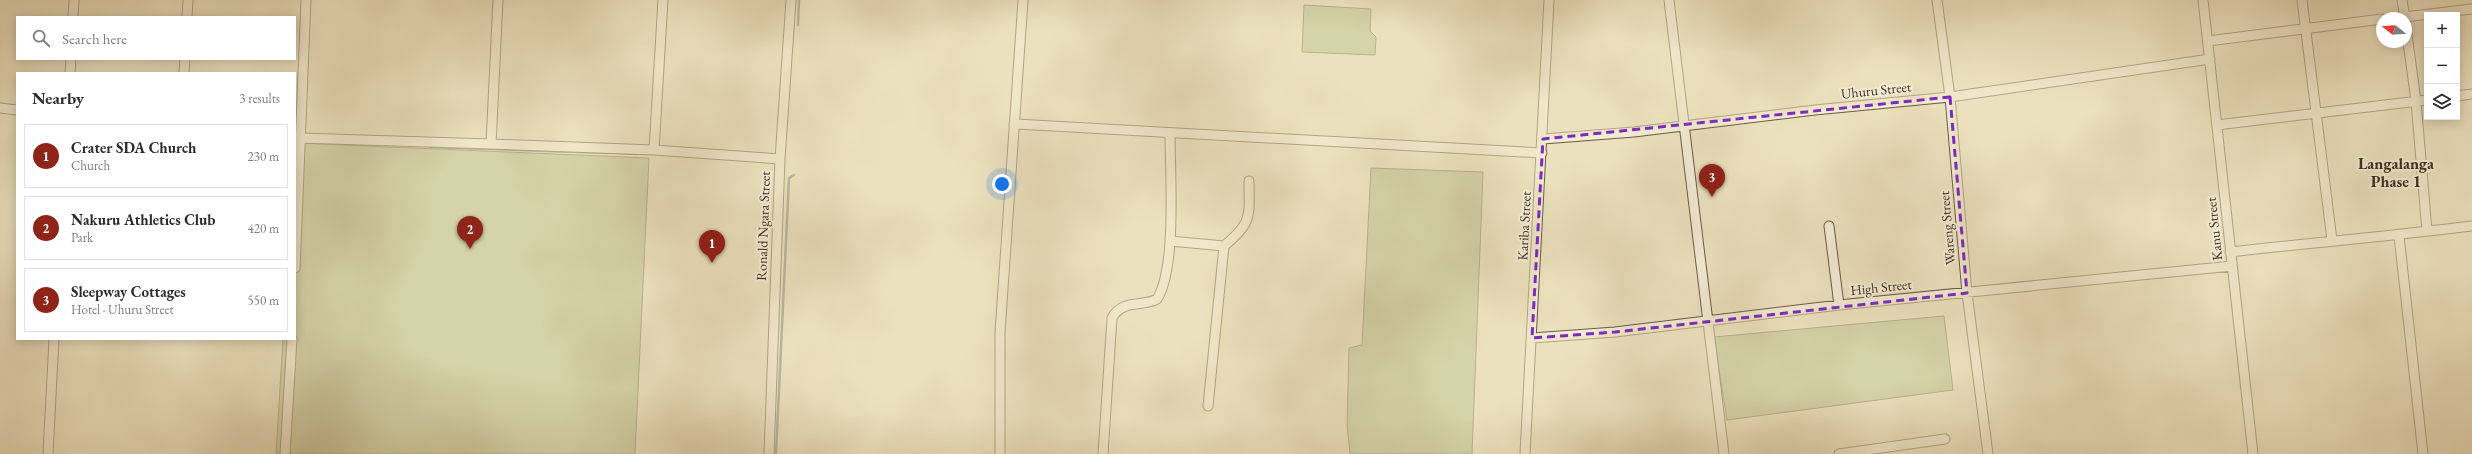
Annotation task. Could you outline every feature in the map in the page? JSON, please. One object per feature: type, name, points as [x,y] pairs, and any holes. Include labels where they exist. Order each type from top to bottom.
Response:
[{"type":"street","points":[[73,16],[74,0]]},
{"type":"street","points":[[187,16],[188,0]]},
{"type":"street","points":[[296,236],[299,138],[297,124],[306,0]]},
{"type":"street","points":[[491,144],[498,0]]},
{"type":"street","points":[[654,150],[663,0]]},
{"type":"street","name":"Ronald Ngara Street","points":[[769,454],[780,159],[791,0]]},
{"type":"street","points":[[1000,454],[1000,332],[1023,0]]},
{"type":"street","name":"Kariba Street","points":[[1525,454],[1543,140],[1549,0]]},
{"type":"street","points":[[1669,0],[1724,454]]},
{"type":"street","name":"Wareng Street","points":[[1937,0],[1950,97],[1967,293],[1988,454]]},
{"type":"street","name":"Kanu Street","points":[[2203,0],[2253,454]]},
{"type":"street","points":[[2302,0],[2318,112],[2332,240]]},
{"type":"street","points":[[2402,0],[2402,12]]},
{"type":"street","points":[[2412,17],[2472,9]]},
{"type":"street","points":[[2208,41],[2305,27],[2376,21]]},
{"type":"street","points":[[2409,48],[2416,101],[2427,232]]},
{"type":"street","name":"Uhuru Street","points":[[1543,140],[1950,97],[2210,59]]},
{"type":"street","points":[[70,72],[71,60]]},
{"type":"street","points":[[184,72],[185,60]]},
{"type":"street","points":[[2460,96],[2472,94]]},
{"type":"street","points":[[2217,125],[2424,100]]},
{"type":"street","points":[[0,108],[16,110]]},
{"type":"street","points":[[1014,124],[1542,153]]},
{"type":"street","points":[[1103,454],[1112,318],[1116,312],[1131,304],[1157,299],[1162,288],[1170,241],[1170,133]]},
{"type":"street","points":[[299,138],[654,150],[780,159]]},
{"type":"street","points":[[1170,241],[1224,246],[1240,233],[1248,221],[1249,181]]},
{"type":"street","points":[[1829,226],[1839,305]]},
{"type":"street","points":[[2230,252],[2332,240],[2399,236],[2472,226]]},
{"type":"street","points":[[2399,236],[2423,454]]},
{"type":"street","points":[[1208,406],[1224,246]]},
{"type":"street","name":"High Street","points":[[1532,338],[1708,322],[1839,305],[2232,266]]},
{"type":"street","points":[[48,454],[54,340]]},
{"type":"street","points":[[286,454],[292,340]]},
{"type":"street","points":[[1839,454],[1857,453],[1945,439]]},
{"type":"highlighted area","points":[[1950,97],[1967,293],[1615,332],[1532,338],[1543,139]]},
{"type":"green space","points":[[1304,5],[1371,9],[1370,31],[1376,37],[1375,55],[1302,52]]},
{"type":"green space","points":[[296,143],[649,158],[635,454],[276,454],[283,340],[296,340]]},
{"type":"green space","points":[[1371,168],[1483,172],[1472,454],[1350,454],[1347,424],[1349,348],[1362,345]]},
{"type":"green space","points":[[1944,316],[1953,390],[1727,420],[1714,337]]},
{"type":"waterway","points":[[798,25],[799,0]]},
{"type":"waterway","points":[[430,147],[607,153]]},
{"type":"waterway","points":[[616,153],[638,154]]},
{"type":"waterway","points":[[776,454],[789,178],[794,175]]},
{"type":"place","name":"Sleepway Cottages","points":[[1712,197]]},
{"type":"place","name":"Nakuru Athletics Club","points":[[470,249]]},
{"type":"place","name":"Crater SDA Church","points":[[712,263]]},
{"type":"district","name":"Langalanga Phase 1","points":[[2396,172]]}]
